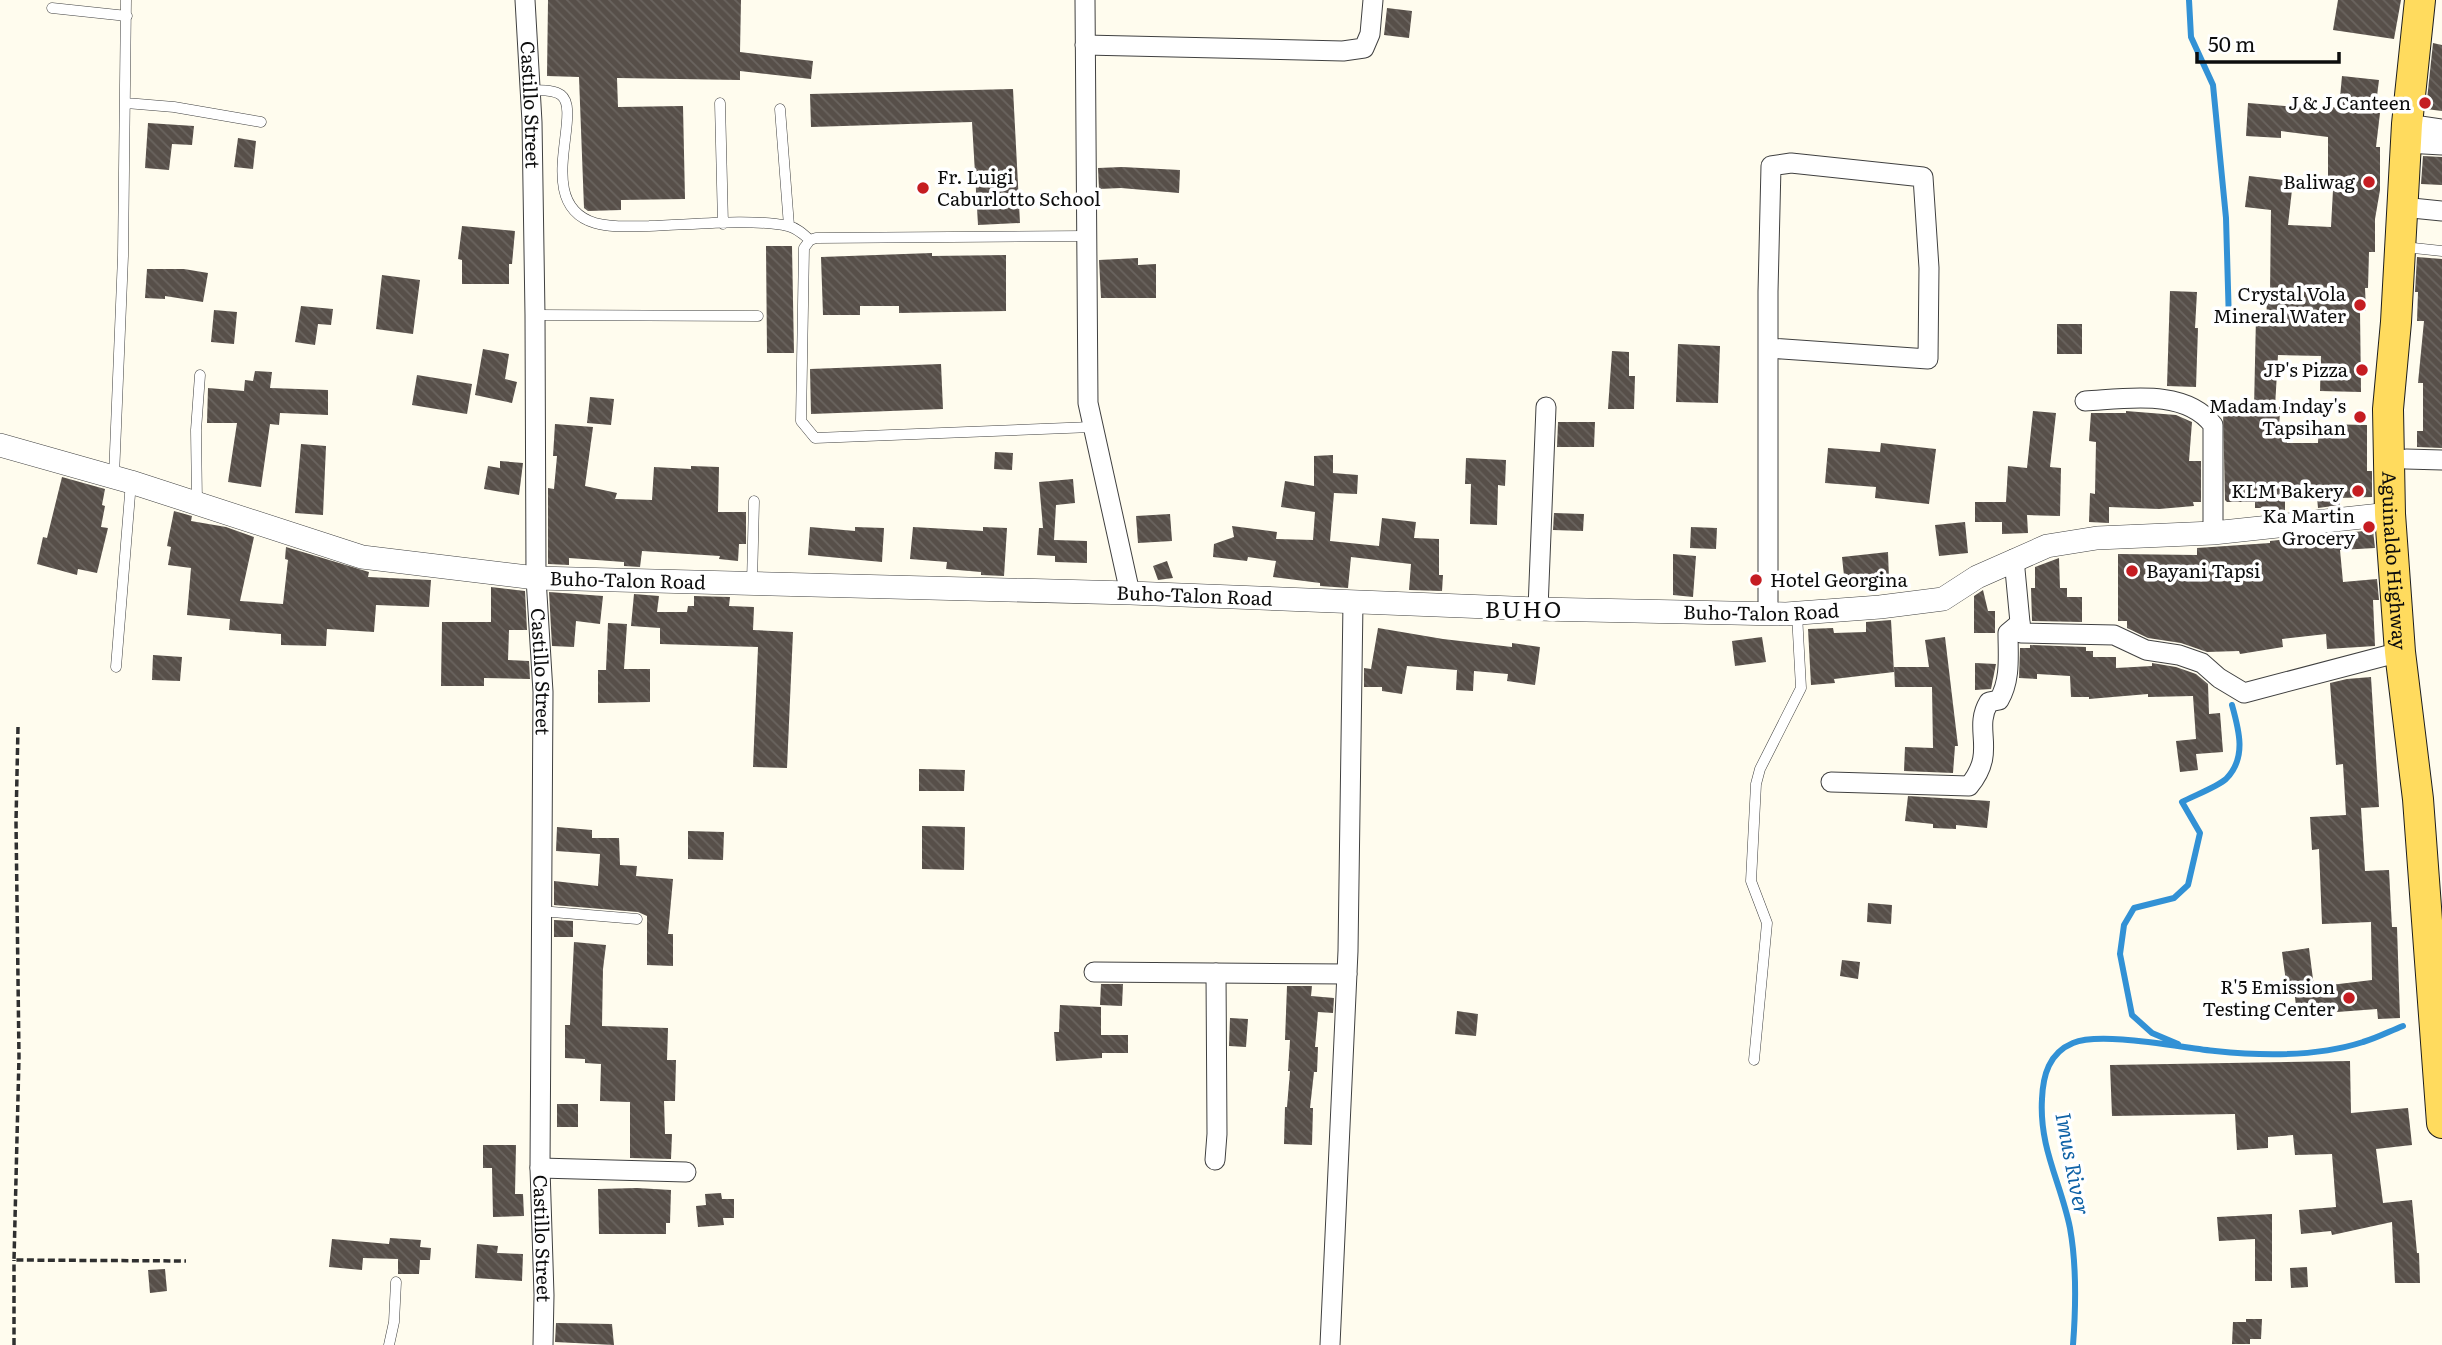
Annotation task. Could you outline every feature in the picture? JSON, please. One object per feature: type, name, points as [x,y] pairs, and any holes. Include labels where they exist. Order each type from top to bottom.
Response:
[{"type":"main road","name":"Aguinaldo Highway","points":[[2420,0],[2407,134],[2388,409],[2390,514],[2400,652],[2418,799],[2442,1123]]},
{"type":"main road","name":"Aguinaldo Highway","points":[[2396,322],[2417,651],[2418,799]]},
{"type":"street","name":"Castillo Street","points":[[525,0],[530,90],[535,315],[536,578],[543,692],[540,911],[543,1345]]},
{"type":"street","points":[[1085,0],[1088,403],[1130,593]]},
{"type":"street","points":[[1085,46],[1343,51],[1364,48],[1370,34],[1373,0]]},
{"type":"street","points":[[2407,134],[2442,129]]},
{"type":"street","points":[[2407,134],[2442,145]]},
{"type":"street","points":[[1768,614],[1769,348],[1771,166],[1791,163],[1923,177],[1929,268],[1928,359],[1769,348]]},
{"type":"street","points":[[2402,207],[2442,211]]},
{"type":"street","points":[[2085,401],[2164,398],[2204,413],[2213,425],[2213,533]]},
{"type":"street","points":[[1538,609],[1546,407]]},
{"type":"street","name":"Buho-Talon Road","points":[[0,445],[123,479],[362,557],[536,578],[1130,593],[1538,609],[1768,614],[1880,607],[1943,598],[2014,559],[2047,546],[2097,538],[2213,533],[2390,514]]},
{"type":"street","points":[[2406,459],[2442,460]]},
{"type":"street","points":[[2014,559],[2021,633],[2114,635],[2146,650],[2179,655],[2202,663],[2219,678],[2244,693],[2400,652]]},
{"type":"street","points":[[1330,1345],[1347,974],[1353,602]]},
{"type":"street","points":[[1832,782],[1969,786],[1979,774],[1985,758],[1983,711],[1989,702],[1999,700],[2005,690],[2008,633],[2020,623]]},
{"type":"street","points":[[1094,972],[1347,974]]},
{"type":"street","points":[[1215,1160],[1216,973]]},
{"type":"street","points":[[540,1168],[686,1172]]},
{"type":"lane","points":[[116,667],[123,479],[127,0]]},
{"type":"lane","points":[[52,8],[127,16]]},
{"type":"lane","points":[[530,90],[550,91],[565,99],[567,113],[563,147],[564,185],[567,198],[575,212],[594,222],[623,227],[723,224],[789,226],[810,240]]},
{"type":"lane","points":[[126,103],[174,107],[261,122]]},
{"type":"lane","points":[[720,103],[723,224]]},
{"type":"lane","points":[[780,109],[789,226]]},
{"type":"lane","points":[[1087,236],[810,240],[804,248],[801,421],[815,438],[1092,427]]},
{"type":"lane","points":[[2400,247],[2442,251]]},
{"type":"lane","points":[[535,315],[758,316]]},
{"type":"lane","points":[[197,503],[196,430],[200,375]]},
{"type":"lane","points":[[752,583],[754,501]]},
{"type":"lane","points":[[1754,1060],[1767,923],[1751,881],[1756,784],[1760,769],[1801,688],[1797,613]]},
{"type":"lane","points":[[540,911],[637,919]]},
{"type":"lane","points":[[388,1345],[394,1322],[396,1282]]},
{"type":"path","points":[[14,1345],[19,1057],[16,821],[18,727]]},
{"type":"path","points":[[14,1261],[186,1261]]},
{"type":"building","points":[[548,0],[741,0],[740,52],[813,61],[811,79],[740,71],[740,80],[617,78],[618,107],[683,106],[685,199],[621,200],[621,210],[588,211],[584,208],[579,77],[547,76]]},
{"type":"building","points":[[2338,0],[2401,0],[2394,39],[2333,30]]},
{"type":"building","points":[[1387,8],[1412,11],[1409,38],[1384,35]]},
{"type":"building","points":[[2433,43],[2442,45],[2442,111],[2426,109]]},
{"type":"building","points":[[2342,76],[2379,80],[2375,112],[2380,113],[2376,147],[2380,147],[2380,190],[2375,219],[2375,252],[2369,252],[2368,288],[2365,288],[2366,311],[2360,311],[2361,392],[2320,391],[2321,356],[2278,355],[2275,407],[2280,407],[2279,433],[2287,433],[2287,443],[2318,443],[2319,424],[2367,425],[2367,471],[2372,471],[2372,497],[2339,498],[2340,505],[2318,508],[2316,487],[2285,487],[2285,511],[2267,513],[2267,508],[2255,508],[2255,502],[2225,500],[2223,410],[2254,408],[2256,316],[2267,316],[2266,294],[2270,294],[2271,210],[2245,207],[2249,176],[2293,181],[2288,225],[2331,227],[2333,190],[2328,190],[2328,137],[2281,131],[2281,138],[2246,136],[2248,103],[2308,108],[2309,104],[2339,108]]},
{"type":"building","points":[[1013,89],[1020,223],[978,225],[972,122],[811,127],[810,94]]},
{"type":"building","points":[[148,123],[194,126],[192,145],[172,144],[169,170],[145,168]]},
{"type":"building","points":[[238,138],[256,141],[253,169],[234,167]]},
{"type":"building","points":[[2423,156],[2442,157],[2442,185],[2421,184]]},
{"type":"building","points":[[1098,168],[1180,170],[1179,193],[1099,189]]},
{"type":"building","points":[[462,226],[515,231],[512,264],[509,264],[509,284],[462,284],[462,260],[458,259]]},
{"type":"building","points":[[766,246],[792,246],[794,353],[767,353]]},
{"type":"building","points":[[932,253],[932,256],[1006,255],[1006,311],[899,313],[899,306],[860,306],[860,315],[823,315],[821,257]]},
{"type":"building","points":[[2417,257],[2442,259],[2442,448],[2417,447],[2417,431],[2423,431],[2423,383],[2418,383],[2424,321],[2417,321]]},
{"type":"building","points":[[1138,258],[1138,265],[1156,264],[1156,298],[1101,298],[1099,260]]},
{"type":"building","points":[[147,269],[184,269],[208,273],[203,302],[165,296],[165,299],[145,298]]},
{"type":"building","points":[[382,275],[420,280],[413,334],[376,329]]},
{"type":"building","points":[[2170,291],[2197,292],[2196,387],[2167,386]]},
{"type":"building","points":[[301,306],[333,309],[331,325],[318,324],[315,345],[295,342]]},
{"type":"building","points":[[214,310],[237,312],[234,344],[211,342]]},
{"type":"building","points":[[2057,324],[2082,324],[2082,354],[2057,354]]},
{"type":"building","points":[[1678,344],[1720,346],[1718,403],[1676,402]]},
{"type":"building","points":[[483,349],[509,354],[505,379],[517,382],[512,403],[475,395]]},
{"type":"building","points":[[1612,351],[1629,352],[1629,376],[1635,376],[1634,409],[1608,409]]},
{"type":"building","points":[[941,364],[943,409],[811,414],[810,369]]},
{"type":"building","points":[[255,371],[272,372],[270,388],[328,390],[328,415],[280,413],[279,425],[270,424],[261,487],[228,482],[237,423],[207,423],[208,388],[244,391],[245,380],[253,381]]},
{"type":"building","points":[[417,375],[472,384],[467,414],[412,405]]},
{"type":"building","points":[[590,397],[614,399],[611,425],[587,423]]},
{"type":"building","points":[[2033,411],[2056,413],[2050,467],[2061,468],[2060,516],[2027,515],[2028,533],[2002,534],[2002,522],[1975,522],[1975,502],[2006,502],[2008,466],[2027,468]]},
{"type":"building","points":[[2126,411],[2176,415],[2192,422],[2189,461],[2201,461],[2201,502],[2193,502],[2194,506],[2159,509],[2109,507],[2109,523],[2089,522],[2090,493],[2095,494],[2096,442],[2089,441],[2091,413]]},
{"type":"building","points":[[1558,422],[1595,422],[1594,447],[1557,447]]},
{"type":"building","points":[[555,424],[593,427],[585,486],[617,493],[615,499],[652,500],[654,467],[719,467],[718,512],[746,512],[746,544],[739,544],[738,561],[719,559],[720,556],[642,551],[640,567],[624,566],[624,562],[569,558],[569,565],[548,564],[548,488],[554,489],[557,456],[553,456]]},
{"type":"building","points":[[1881,443],[1936,449],[1929,504],[1875,498],[1876,487],[1825,483],[1828,448],[1880,452]]},
{"type":"building","points":[[301,444],[326,446],[323,515],[295,513]]},
{"type":"building","points":[[995,452],[1013,453],[1012,470],[994,469]]},
{"type":"building","points":[[1333,455],[1333,473],[1358,475],[1357,494],[1334,493],[1330,541],[1379,546],[1382,518],[1416,522],[1414,538],[1439,539],[1442,591],[1409,590],[1411,564],[1351,557],[1348,588],[1273,577],[1276,561],[1248,557],[1247,561],[1213,557],[1214,544],[1234,537],[1232,526],[1277,532],[1276,539],[1313,540],[1315,512],[1281,507],[1285,481],[1314,486],[1314,456]]},
{"type":"building","points":[[1466,458],[1506,460],[1505,486],[1498,485],[1497,525],[1470,524],[1471,484],[1465,484]]},
{"type":"building","points":[[500,461],[523,463],[519,495],[484,489],[488,466],[500,468]]},
{"type":"building","points":[[62,477],[105,489],[101,527],[108,528],[97,573],[78,569],[77,575],[37,564],[43,537],[47,538]]},
{"type":"building","points":[[1073,479],[1075,503],[1056,505],[1054,540],[1087,541],[1087,563],[1055,562],[1055,556],[1037,555],[1039,528],[1043,528],[1039,482]]},
{"type":"building","points":[[174,511],[192,516],[191,521],[226,527],[254,537],[240,601],[283,604],[288,560],[285,559],[286,547],[369,572],[368,577],[431,580],[429,607],[376,605],[374,632],[327,629],[326,646],[281,645],[281,634],[229,630],[230,619],[187,615],[191,568],[168,565],[171,547],[167,546]]},
{"type":"building","points":[[1554,513],[1584,514],[1583,531],[1553,530]]},
{"type":"building","points":[[1170,514],[1172,541],[1138,543],[1136,516]]},
{"type":"building","points":[[1965,522],[1968,553],[1939,556],[1935,525]]},
{"type":"building","points":[[810,527],[855,531],[855,527],[884,528],[882,562],[808,555]]},
{"type":"building","points":[[913,527],[983,531],[983,527],[1007,528],[1004,576],[946,569],[947,562],[910,559]]},
{"type":"building","points":[[1691,527],[1717,528],[1716,549],[1690,548]]},
{"type":"building","points":[[2373,530],[2375,548],[2340,550],[2343,582],[2377,579],[2379,600],[2373,600],[2375,646],[2327,649],[2326,634],[2282,639],[2283,647],[2240,654],[2239,651],[2207,652],[2181,643],[2148,638],[2127,628],[2127,621],[2118,621],[2118,554],[2197,555],[2197,548],[2270,543]]},
{"type":"building","points":[[1888,552],[1889,579],[1845,585],[1842,557]]},
{"type":"building","points":[[1673,554],[1696,556],[1693,597],[1673,595]]},
{"type":"building","points":[[2059,558],[2060,588],[2067,588],[2067,597],[2082,597],[2082,622],[2032,621],[2031,588],[2035,588],[2035,567]]},
{"type":"building","points":[[1167,561],[1173,578],[1158,580],[1153,566]]},
{"type":"building","points":[[491,587],[525,591],[527,630],[509,630],[508,660],[529,661],[530,679],[484,678],[484,686],[441,686],[442,622],[491,622]]},
{"type":"building","points":[[1983,590],[1988,611],[1995,611],[1995,633],[1974,633],[1974,596]]},
{"type":"building","points":[[549,592],[603,596],[600,624],[576,621],[574,647],[552,646]]},
{"type":"building","points":[[634,594],[659,596],[657,612],[687,612],[688,606],[694,606],[694,596],[730,597],[729,606],[754,607],[753,630],[793,632],[787,768],[753,767],[758,647],[660,644],[660,628],[631,626]]},
{"type":"building","points":[[1891,620],[1894,672],[1834,679],[1835,683],[1811,685],[1808,629],[1833,628],[1834,633],[1866,632],[1866,622]]},
{"type":"building","points":[[608,623],[627,624],[624,669],[650,669],[650,702],[598,703],[598,670],[606,670]]},
{"type":"building","points":[[1378,628],[1443,639],[1512,647],[1512,643],[1540,647],[1535,685],[1507,681],[1508,674],[1474,671],[1473,691],[1456,690],[1457,670],[1407,666],[1402,694],[1382,691],[1382,687],[1364,687],[1364,668],[1371,669]]},
{"type":"building","points":[[1762,637],[1766,662],[1735,666],[1732,641]]},
{"type":"building","points":[[1945,637],[1958,746],[1955,746],[1953,773],[1904,771],[1905,747],[1933,748],[1932,687],[1895,687],[1894,667],[1929,667],[1925,640]]},
{"type":"building","points":[[2030,645],[2086,647],[2086,651],[2093,651],[2093,657],[2116,657],[2116,668],[2152,666],[2152,663],[2196,674],[2208,684],[2209,714],[2220,713],[2223,752],[2196,754],[2198,770],[2180,772],[2176,741],[2196,739],[2193,696],[2148,697],[2148,694],[2089,699],[2071,697],[2070,676],[2037,674],[2037,679],[2019,678],[2020,648],[2030,648]]},
{"type":"building","points":[[153,655],[182,657],[180,681],[152,680]]},
{"type":"building","points":[[1975,663],[1996,664],[1991,689],[1975,690]]},
{"type":"building","points":[[2371,677],[2379,807],[2361,808],[2365,871],[2389,870],[2392,927],[2397,927],[2400,1018],[2378,1019],[2377,1009],[2297,1015],[2294,988],[2287,989],[2282,952],[2309,948],[2314,987],[2372,980],[2371,922],[2322,924],[2319,849],[2312,850],[2310,817],[2346,815],[2343,764],[2336,765],[2330,683]]},
{"type":"building","points":[[919,769],[965,770],[964,791],[919,791]]},
{"type":"building","points":[[1908,796],[1990,801],[1987,828],[1956,825],[1956,829],[1933,828],[1933,824],[1905,821]]},
{"type":"building","points":[[922,826],[965,827],[964,870],[922,869]]},
{"type":"building","points":[[557,827],[592,830],[592,838],[619,838],[620,865],[637,866],[636,876],[673,879],[668,934],[673,934],[673,966],[647,965],[647,916],[638,912],[554,905],[554,881],[598,886],[600,854],[556,851]]},
{"type":"building","points":[[688,831],[724,832],[723,860],[688,859]]},
{"type":"building","points":[[1868,903],[1892,905],[1891,924],[1867,922]]},
{"type":"building","points":[[554,920],[573,921],[573,937],[554,937]]},
{"type":"building","points":[[574,942],[606,945],[602,1026],[668,1028],[667,1060],[676,1060],[675,1101],[664,1101],[665,1134],[672,1134],[671,1159],[630,1158],[630,1102],[600,1101],[601,1064],[585,1063],[585,1059],[565,1058],[565,1025],[570,1025]]},
{"type":"building","points":[[1842,960],[1860,962],[1858,979],[1840,976]]},
{"type":"building","points":[[1101,984],[1123,984],[1122,1006],[1100,1005]]},
{"type":"building","points":[[1287,986],[1312,986],[1311,996],[1334,998],[1333,1013],[1318,1012],[1315,1047],[1318,1047],[1317,1072],[1314,1072],[1310,1108],[1313,1108],[1312,1145],[1284,1144],[1290,1071],[1290,1040],[1285,1040]]},
{"type":"building","points":[[1060,1005],[1101,1007],[1101,1035],[1128,1035],[1128,1053],[1102,1053],[1102,1058],[1056,1061],[1054,1032],[1059,1032]]},
{"type":"building","points":[[1457,1011],[1478,1014],[1476,1036],[1455,1034]]},
{"type":"building","points":[[1230,1018],[1248,1019],[1246,1047],[1229,1046]]},
{"type":"building","points":[[2350,1061],[2351,1113],[2408,1108],[2412,1145],[2376,1149],[2383,1203],[2412,1200],[2420,1283],[2395,1283],[2392,1222],[2332,1235],[2331,1231],[2301,1234],[2299,1210],[2336,1207],[2332,1154],[2295,1155],[2293,1135],[2268,1137],[2268,1148],[2237,1150],[2235,1114],[2112,1116],[2110,1065]]},
{"type":"building","points":[[557,1104],[578,1104],[578,1127],[557,1127]]},
{"type":"building","points":[[483,1145],[516,1145],[515,1194],[523,1194],[524,1216],[493,1217],[492,1168],[483,1168]]},
{"type":"building","points":[[598,1189],[671,1190],[670,1223],[666,1223],[666,1234],[599,1234]]},
{"type":"building","points":[[721,1193],[722,1199],[734,1199],[734,1218],[723,1218],[724,1225],[698,1227],[696,1206],[706,1205],[705,1194]]},
{"type":"building","points":[[2272,1214],[2272,1281],[2255,1281],[2255,1239],[2219,1241],[2217,1217]]},
{"type":"building","points":[[390,1238],[421,1240],[420,1247],[431,1248],[430,1260],[420,1260],[419,1274],[398,1274],[398,1259],[363,1258],[362,1270],[329,1267],[332,1239],[389,1244]]},
{"type":"building","points":[[477,1244],[498,1246],[497,1253],[523,1254],[522,1281],[475,1278]]},
{"type":"building","points":[[2307,1267],[2308,1287],[2291,1288],[2290,1268]]},
{"type":"building","points":[[165,1269],[167,1291],[150,1293],[148,1270]]},
{"type":"building","points":[[2246,1319],[2262,1319],[2261,1339],[2250,1339],[2250,1344],[2232,1344],[2233,1322],[2246,1322]]},
{"type":"building","points":[[556,1323],[612,1324],[614,1345],[555,1342]]},
{"type":"waterway","points":[[2189,0],[2191,37],[2213,85],[2226,218],[2229,323]]},
{"type":"waterway","points":[[2178,1044],[2152,1033],[2132,1015],[2120,954],[2124,925],[2134,908],[2174,898],[2188,885],[2200,833],[2182,802],[2222,782],[2233,771],[2239,744],[2232,705]]},
{"type":"waterway","name":"Imus River","points":[[2073,1345],[2074,1257],[2070,1228],[2047,1149],[2042,1117],[2046,1073],[2058,1053],[2073,1043],[2102,1039],[2142,1041],[2233,1053],[2309,1053],[2363,1042],[2403,1026]]},
{"type":"place","name":"J & J Canteen","points":[[2425,103]]},
{"type":"place","name":"Baliwag","points":[[2369,182]]},
{"type":"place","name":"Fr. Luigi Caburlotto School","points":[[923,188]]},
{"type":"place","name":"Crystal Vola Mineral Water","points":[[2360,305]]},
{"type":"place","name":"JP's Pizza","points":[[2362,370]]},
{"type":"place","name":"Madam Inday's Tapsihan","points":[[2360,417]]},
{"type":"place","name":"KLM Bakery","points":[[2358,491]]},
{"type":"place","name":"Ka Martin Grocery","points":[[2369,527]]},
{"type":"place","name":"Bayani Tapsi","points":[[2132,571]]},
{"type":"place","name":"Hotel Georgina","points":[[1756,580]]},
{"type":"place","name":"R'5 Emission Testing Center","points":[[2349,998]]},
{"type":"district","name":"BUHO","points":[[1524,610]]}]
